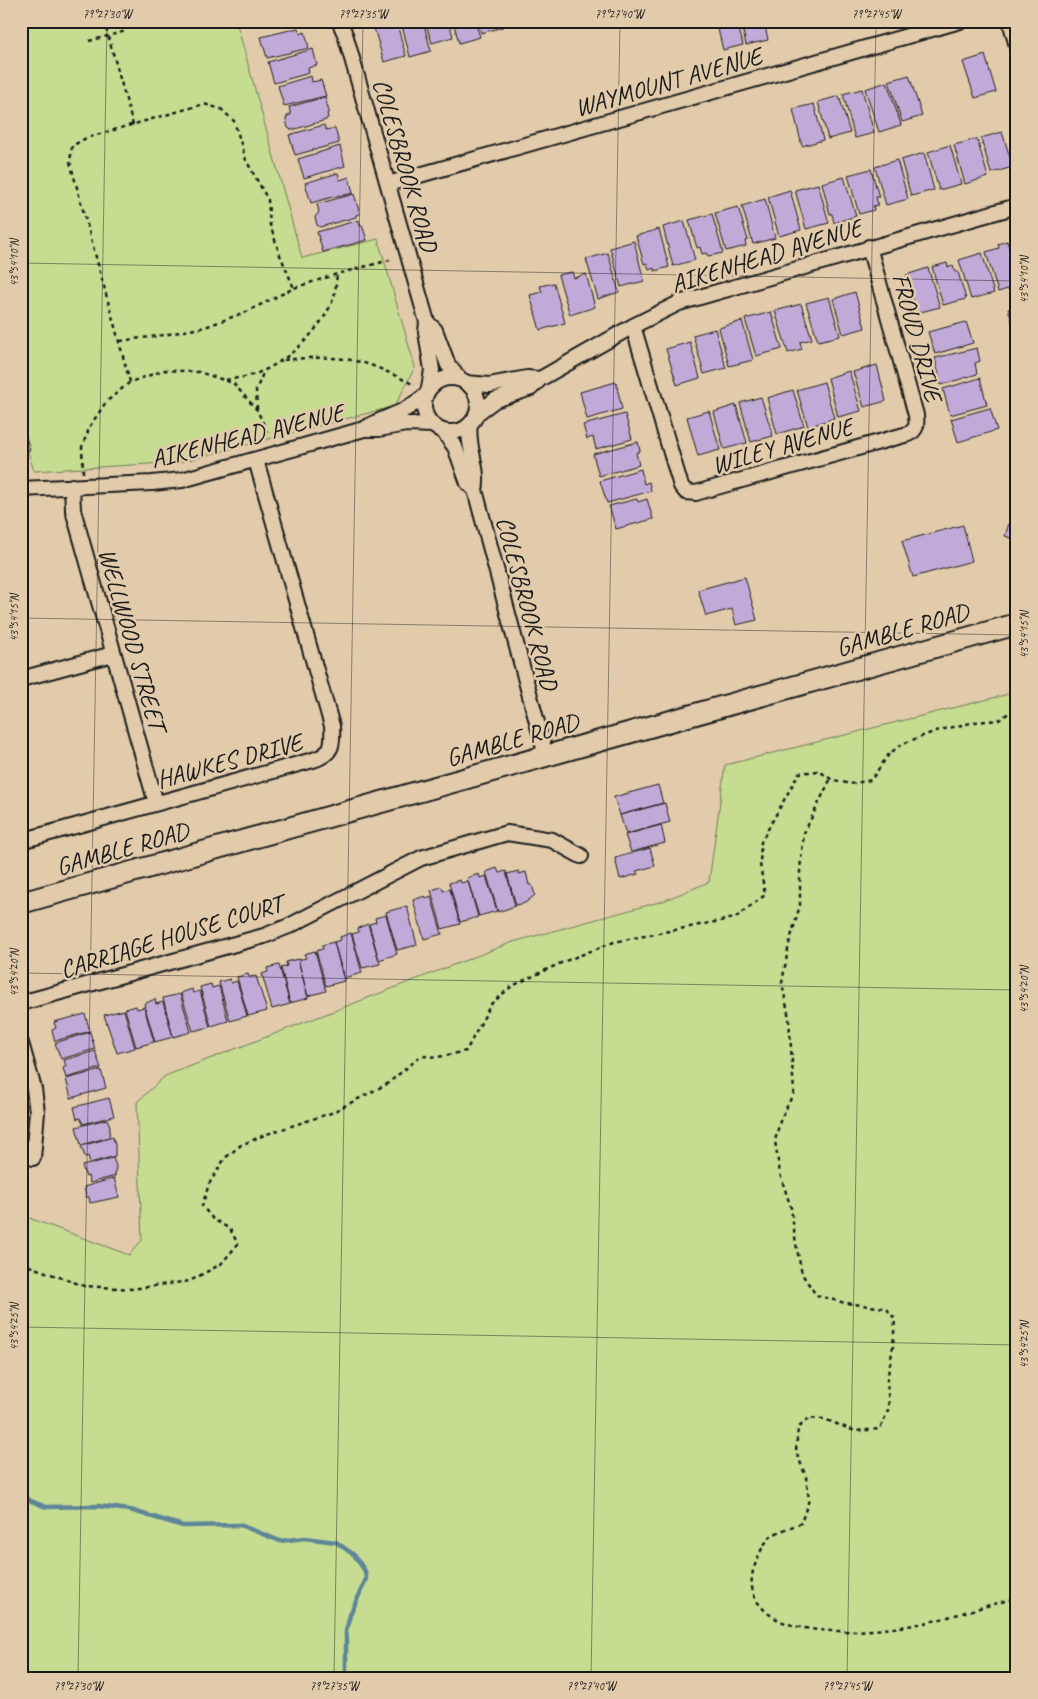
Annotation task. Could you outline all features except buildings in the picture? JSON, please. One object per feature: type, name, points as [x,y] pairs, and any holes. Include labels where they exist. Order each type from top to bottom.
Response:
[{"type":"main road","name":"GAMBLE ROAD","points":[[21,903],[1017,624]]},
{"type":"street","name":"COLESBROOK ROAD","points":[[339,21],[345,34],[428,322],[435,330],[448,365],[463,381]]},
{"type":"street","name":"WAYMOUNT AVENUE","points":[[388,184],[960,21]]},
{"type":"street","points":[[1010,21],[1017,46]]},
{"type":"street","name":"AIKENHEAD AVENUE","points":[[473,419],[495,400],[531,388],[540,379],[633,326],[663,310],[693,298],[1017,206]]},
{"type":"street","name":"FROUD DRIVE","points":[[869,247],[916,415],[917,425],[914,431],[908,434]]},
{"type":"street","name":"COLESBROOK ROAD","points":[[424,390],[432,370],[426,332],[428,322]]},
{"type":"street","name":"WILEY AVENUE","points":[[633,326],[681,486],[686,492],[696,493],[908,434]]},
{"type":"street","points":[[451,378],[463,381],[473,390],[477,398],[478,406],[473,419],[458,431],[450,432],[438,428],[428,419],[424,411],[424,390],[442,379],[451,378]]},
{"type":"street","name":"AIKENHEAD AVENUE","points":[[463,381],[489,385],[527,378],[540,379]]},
{"type":"street","name":"AIKENHEAD AVENUE","points":[[21,489],[182,480],[364,429],[381,419],[410,407],[424,390]]},
{"type":"street","name":"COLESBROOK ROAD","points":[[473,419],[468,434],[477,480],[475,490],[546,756]]},
{"type":"street","name":"AIKENHEAD AVENUE","points":[[364,429],[379,429],[406,424],[438,428]]},
{"type":"street","name":"COLESBROOK ROAD","points":[[438,428],[455,446],[468,483],[475,490]]},
{"type":"street","name":"HAWKES DRIVE","points":[[21,841],[322,757],[329,752],[333,739],[332,726],[256,460]]},
{"type":"street","name":"WELLWOOD STREET","points":[[72,486],[73,510],[156,803]]},
{"type":"street","points":[[21,679],[113,654]]},
{"type":"street","name":"CARRIAGE HOUSE COURT","points":[[21,1003],[264,936],[304,918],[421,858],[507,833],[552,840],[581,856]]},
{"type":"street","points":[[21,1043],[34,1089],[37,1112],[33,1158]]},
{"type":"path","points":[[104,21],[132,125]]},
{"type":"path","points":[[89,41],[126,31]]},
{"type":"path","points":[[130,382],[70,162],[72,146],[86,138],[204,104],[221,109],[234,121],[246,160],[268,200],[270,226],[294,288]]},
{"type":"path","points":[[120,341],[205,327],[246,312],[294,288],[390,260]]},
{"type":"path","points":[[225,380],[259,373],[282,360],[304,342],[323,317],[334,296],[337,274]]},
{"type":"path","points":[[282,360],[315,356],[342,358],[371,365],[424,390]]},
{"type":"path","points":[[83,474],[82,447],[90,426],[106,402],[130,382],[165,370],[198,372],[233,383],[257,410],[269,436]]},
{"type":"path","points":[[257,410],[256,390],[264,370]]},
{"type":"path","points":[[21,1263],[84,1286],[132,1289],[190,1281],[221,1264],[238,1244],[230,1229],[213,1219],[202,1206],[209,1184],[225,1158],[241,1145],[266,1134],[330,1114],[387,1084],[421,1056],[438,1057],[466,1051],[491,1004],[512,986],[563,962],[614,942],[735,918],[765,895],[760,864],[760,842],[799,772],[819,771],[831,779],[850,784],[871,780],[889,754],[902,744],[936,731],[975,722],[999,720],[1017,707]]},
{"type":"path","points":[[831,779],[804,833],[800,869],[800,905],[789,944],[782,984],[789,1018],[794,1092],[780,1121],[775,1141],[780,1174],[791,1208],[802,1274],[811,1288],[816,1294],[845,1304],[886,1308],[895,1319],[894,1347],[887,1380],[889,1408],[880,1429],[855,1431],[824,1419],[809,1418],[798,1428],[796,1451],[806,1477],[809,1500],[801,1523],[771,1535],[756,1560],[750,1584],[759,1606],[774,1618],[798,1627],[830,1632],[872,1630],[927,1623],[1017,1598]]},
{"type":"green space","points":[[21,21],[236,21],[302,258],[378,239],[415,367],[395,406],[181,462],[34,471],[21,430]]},
{"type":"green space","points":[[1017,692],[1017,1678],[21,1678],[21,1215],[129,1255],[142,1240],[137,1102],[165,1076],[513,942],[663,901],[709,882],[725,765]]},
{"type":"waterway","points":[[21,1494],[31,1501],[46,1507],[98,1506],[130,1510],[183,1526],[240,1525],[280,1541],[305,1538],[336,1542],[354,1555],[365,1571],[366,1579],[350,1615],[346,1631],[346,1678]]}]
